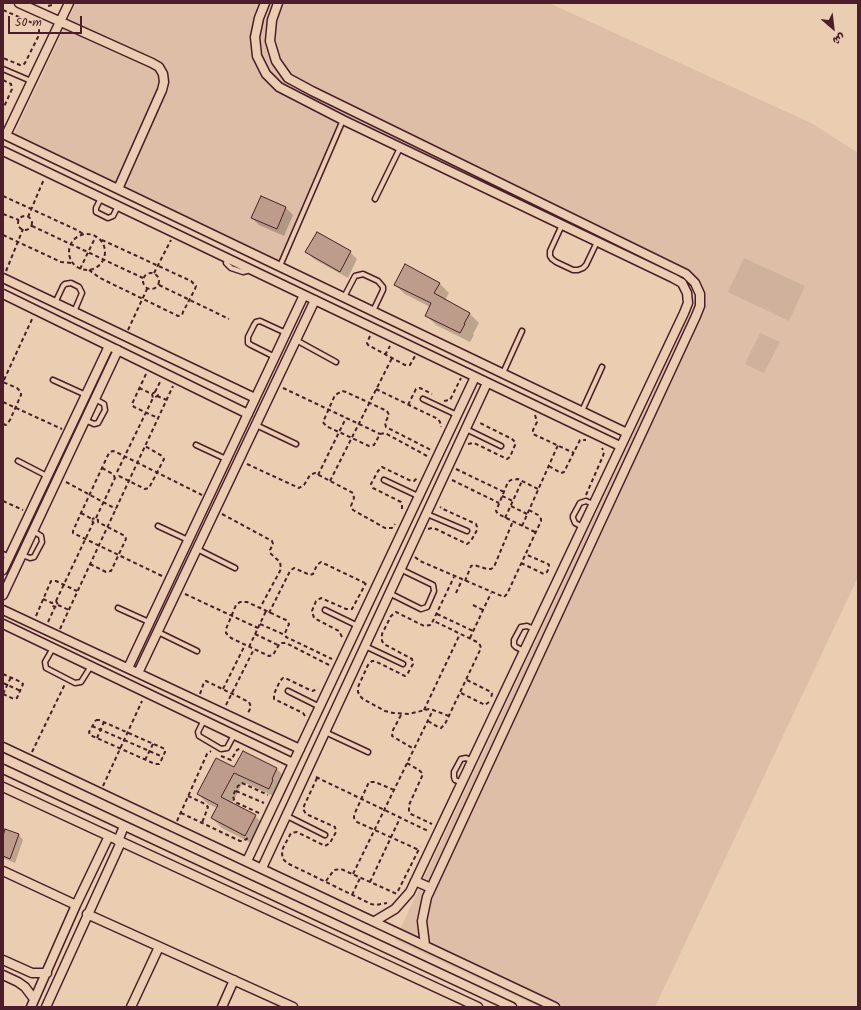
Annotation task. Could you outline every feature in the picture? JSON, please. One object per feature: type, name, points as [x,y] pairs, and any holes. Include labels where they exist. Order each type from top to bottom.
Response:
[{"type":"street","points":[[19,3],[152,63],[159,67],[163,74],[164,82],[162,90],[118,189]]},
{"type":"street","points":[[68,3],[4,134],[627,433]]},
{"type":"street","points":[[264,3],[255,37],[257,56],[266,74],[279,87],[400,148],[673,278],[682,283],[687,293],[688,304],[684,313],[410,892],[395,909],[375,921]]},
{"type":"street","points":[[278,3],[272,20],[270,40],[276,61],[288,78],[686,274],[695,283],[700,294],[700,306],[696,316],[431,888],[423,909],[422,921],[425,945]]},
{"type":"street","points":[[3,151],[620,446]]},
{"type":"street","points":[[499,195],[503,185]]},
{"type":"street","points":[[3,278],[255,398]]},
{"type":"street","points":[[3,294],[248,414]]},
{"type":"street","points":[[128,668],[304,295]]},
{"type":"street","points":[[138,673],[314,300]]},
{"type":"street","points":[[3,570],[6,556],[30,513],[109,346]]},
{"type":"street","points":[[3,595],[118,350]]},
{"type":"street","points":[[247,861],[475,377]]},
{"type":"street","points":[[262,868],[487,383]]},
{"type":"street","points":[[549,598],[563,604]]},
{"type":"street","points":[[3,610],[300,749]]},
{"type":"street","points":[[3,624],[293,763]]},
{"type":"street","points":[[3,747],[555,1007]]},
{"type":"street","points":[[3,769],[512,1007]]},
{"type":"street","points":[[3,787],[478,1007]]},
{"type":"street","points":[[46,1007],[120,841],[124,826]]},
{"type":"street","points":[[31,1007],[76,905],[109,836]]},
{"type":"street","points":[[3,871],[76,905]]},
{"type":"street","points":[[415,881],[431,888]]},
{"type":"street","points":[[88,914],[293,1007]]},
{"type":"street","points":[[131,1007],[159,947]]},
{"type":"street","points":[[3,960],[32,973],[47,973]]},
{"type":"street","points":[[3,975],[25,987],[34,999]]},
{"type":"street","points":[[222,1007],[234,980]]},
{"type":"lane","points":[[3,69],[31,81]]},
{"type":"lane","points":[[280,266],[343,120]]},
{"type":"lane","points":[[375,199],[400,148]]},
{"type":"lane","points":[[101,198],[96,208],[96,212],[108,218],[113,216],[118,206]]},
{"type":"lane","points":[[562,225],[550,251],[552,259],[556,262],[574,270],[583,268],[586,265],[597,242]]},
{"type":"lane","points":[[344,297],[355,276],[363,274],[378,281],[383,287],[383,290],[373,311]]},
{"type":"lane","points":[[55,303],[63,286],[71,283],[79,287],[82,293],[74,312]]},
{"type":"lane","points":[[275,357],[248,343],[248,337],[256,322],[260,321],[286,333]]},
{"type":"lane","points":[[503,373],[522,330]]},
{"type":"lane","points":[[296,340],[336,362]]},
{"type":"lane","points":[[582,411],[602,367]]},
{"type":"lane","points":[[54,380],[86,395]]},
{"type":"lane","points":[[85,420],[94,424],[98,423],[105,410],[104,404],[95,399]]},
{"type":"lane","points":[[423,400],[457,415]]},
{"type":"lane","points":[[256,425],[296,444]]},
{"type":"lane","points":[[466,429],[502,446]]},
{"type":"lane","points":[[196,444],[226,460]]},
{"type":"lane","points":[[18,461],[47,476]]},
{"type":"lane","points":[[384,480],[418,496]]},
{"type":"lane","points":[[583,527],[575,523],[573,518],[579,505],[583,501],[593,504]]},
{"type":"lane","points":[[426,514],[467,531]]},
{"type":"lane","points":[[158,526],[188,540]]},
{"type":"lane","points":[[22,555],[30,558],[34,557],[42,542],[41,536],[33,531]]},
{"type":"lane","points":[[197,548],[235,568]]},
{"type":"lane","points":[[389,593],[422,609],[427,607],[434,591],[432,585],[400,569]]},
{"type":"lane","points":[[118,608],[149,622]]},
{"type":"lane","points":[[325,610],[358,626]]},
{"type":"lane","points":[[524,651],[516,647],[514,640],[521,627],[526,626],[534,629]]},
{"type":"lane","points":[[158,632],[198,651]]},
{"type":"lane","points":[[365,646],[403,664]]},
{"type":"lane","points":[[53,648],[45,662],[46,668],[75,683],[81,682],[91,666]]},
{"type":"lane","points":[[288,691],[320,707]]},
{"type":"lane","points":[[204,720],[198,732],[199,736],[222,749],[227,748],[234,734]]},
{"type":"lane","points":[[325,732],[368,752]]},
{"type":"lane","points":[[462,783],[455,780],[453,775],[460,759],[466,758],[473,761]]},
{"type":"lane","points":[[286,815],[325,835]]},
{"type":"path","points":[[46,5],[49,6],[54,3]]},
{"type":"path","points":[[3,10],[37,25],[39,35],[23,65],[3,58]]},
{"type":"path","points":[[3,80],[11,84],[12,89],[3,109]]},
{"type":"path","points":[[28,217],[47,173]]},
{"type":"path","points":[[3,196],[84,234]]},
{"type":"path","points":[[3,214],[19,220],[21,218],[28,217]]},
{"type":"path","points":[[28,217],[32,222],[32,226]]},
{"type":"path","points":[[19,220],[18,224],[23,229]]},
{"type":"path","points":[[23,229],[26,230],[32,226]]},
{"type":"path","points":[[32,226],[143,278]]},
{"type":"path","points":[[3,278],[23,229]]},
{"type":"path","points":[[154,274],[174,233]]},
{"type":"path","points":[[72,263],[69,254],[71,244],[76,238],[84,234],[90,234],[158,265],[194,283],[196,286],[184,312],[182,315],[178,316],[100,278],[89,270]]},
{"type":"path","points":[[3,235],[61,262],[72,263],[80,269],[89,270],[98,267],[104,260],[106,252],[100,239]]},
{"type":"path","points":[[80,269],[96,236]]},
{"type":"path","points":[[148,274],[154,274],[159,278],[159,285],[154,290],[147,289],[143,284],[143,278],[148,274]]},
{"type":"path","points":[[159,285],[229,319]]},
{"type":"path","points":[[125,337],[147,289]]},
{"type":"path","points":[[3,424],[8,423],[16,408],[21,392],[17,388],[3,382],[36,310]]},
{"type":"path","points":[[385,355],[391,344]]},
{"type":"path","points":[[330,481],[392,358]]},
{"type":"path","points":[[150,366],[132,404],[134,407],[158,419]]},
{"type":"path","points":[[152,394],[155,392],[164,373]]},
{"type":"path","points":[[444,400],[450,400],[462,374]]},
{"type":"path","points":[[57,635],[177,379]]},
{"type":"path","points":[[275,384],[380,434],[385,433],[427,456],[433,445]]},
{"type":"path","points":[[139,388],[152,394]]},
{"type":"path","points":[[408,405],[416,389],[418,388],[438,398]]},
{"type":"path","points":[[376,389],[438,419],[441,428]]},
{"type":"path","points":[[380,434],[375,443],[371,446],[324,424],[323,422],[335,395],[342,391],[369,402],[389,413],[389,417],[385,425],[386,427],[430,450]]},
{"type":"path","points":[[155,392],[158,394],[157,396],[167,400]]},
{"type":"path","points":[[152,394],[153,398]]},
{"type":"path","points":[[113,474],[117,472],[153,398],[157,396]]},
{"type":"path","points":[[3,402],[68,432]]},
{"type":"path","points":[[529,412],[535,415],[537,420],[533,434],[574,453]]},
{"type":"path","points":[[318,475],[346,418]]},
{"type":"path","points":[[466,445],[474,443],[507,459],[510,457],[516,445],[512,439],[479,423],[477,420]]},
{"type":"path","points":[[549,466],[561,473],[564,472],[580,440],[584,439],[590,442]]},
{"type":"path","points":[[522,526],[558,445]]},
{"type":"path","points":[[117,472],[119,476],[147,489],[151,486],[164,461],[164,457],[145,446]]},
{"type":"path","points":[[583,501],[603,456],[604,452],[600,446]]},
{"type":"path","points":[[170,580],[75,534],[73,531],[89,495],[110,452],[113,451],[208,498]]},
{"type":"path","points":[[239,460],[296,488],[302,487],[310,475],[315,473],[353,493],[354,498],[351,506],[353,510],[385,528],[392,528],[397,520]]},
{"type":"path","points":[[402,510],[401,502],[373,488],[371,484],[382,467],[414,481],[418,477]]},
{"type":"path","points":[[102,468],[113,474],[115,478]]},
{"type":"path","points":[[452,474],[455,468],[504,492]]},
{"type":"path","points":[[96,518],[115,478],[119,476]]},
{"type":"path","points":[[58,478],[116,509]]},
{"type":"path","points":[[450,479],[499,503]]},
{"type":"path","points":[[535,532],[498,514],[496,511],[508,482],[511,480],[518,479],[538,489]]},
{"type":"path","points":[[506,518],[522,481]]},
{"type":"path","points":[[502,496],[513,501]]},
{"type":"path","points":[[3,501],[30,513]]},
{"type":"path","points":[[426,532],[428,529],[432,528],[467,544],[471,541],[477,530],[476,524],[443,509],[439,504]]},
{"type":"path","points":[[511,506],[527,514]]},
{"type":"path","points":[[416,554],[415,557],[420,561],[501,598],[505,596],[541,519],[538,514],[529,510]]},
{"type":"path","points":[[215,511],[272,541],[273,544],[270,553],[271,556],[280,562],[281,569],[260,608]]},
{"type":"path","points":[[81,513],[92,519],[96,518]]},
{"type":"path","points":[[90,564],[109,572],[113,569],[126,539],[125,536],[98,522],[96,518]]},
{"type":"path","points":[[44,630],[93,523],[92,519]]},
{"type":"path","points":[[93,523],[98,522]]},
{"type":"path","points":[[465,581],[471,566],[474,565],[488,569],[494,567],[513,522]]},
{"type":"path","points":[[521,563],[544,574],[549,568],[549,565],[525,554]]},
{"type":"path","points":[[269,612],[290,571],[294,568],[310,575],[313,574],[317,565],[321,562],[375,588]]},
{"type":"path","points":[[456,594],[462,580]]},
{"type":"path","points":[[32,624],[51,581],[56,581],[77,591]]},
{"type":"path","points":[[341,639],[342,636],[339,631],[314,618],[312,611],[316,601],[321,598],[346,609],[352,609],[366,584]]},
{"type":"path","points":[[177,590],[258,628]]},
{"type":"path","points":[[470,638],[492,593]]},
{"type":"path","points":[[43,599],[56,606],[69,610]]},
{"type":"path","points":[[52,603],[56,601]]},
{"type":"path","points":[[284,635],[289,624],[288,622],[248,602],[240,602],[236,605],[226,629],[226,633],[231,638],[271,656],[274,654],[280,643],[286,643],[329,666],[335,653]]},
{"type":"path","points":[[473,606],[483,610]]},
{"type":"path","points":[[249,647],[266,611]]},
{"type":"path","points":[[437,614],[473,631]]},
{"type":"path","points":[[428,722],[438,727],[444,726],[482,648],[470,638],[434,621]]},
{"type":"path","points":[[260,624],[332,659]]},
{"type":"path","points":[[255,634],[278,646]]},
{"type":"path","points":[[424,710],[460,634]]},
{"type":"path","points":[[223,689],[245,645]]},
{"type":"path","points":[[220,703],[226,706],[254,649]]},
{"type":"path","points":[[3,674],[22,683],[23,686],[18,697],[14,699],[3,694],[11,678]]},
{"type":"path","points":[[304,718],[305,716],[303,713],[274,698],[274,694],[280,681],[283,678],[286,678],[313,691],[320,687]]},
{"type":"path","points":[[29,759],[68,679]]},
{"type":"path","points":[[461,693],[485,705],[489,703],[492,696],[491,692],[467,680]]},
{"type":"path","points":[[200,694],[205,681],[223,689],[250,703],[251,707],[246,716],[252,720]]},
{"type":"path","points":[[3,683],[20,691]]},
{"type":"path","points":[[100,792],[146,692]]},
{"type":"path","points":[[353,874],[433,710]]},
{"type":"path","points":[[401,714],[392,730],[392,736],[414,749]]},
{"type":"path","points":[[96,720],[127,732],[165,749],[160,763],[157,765],[145,760],[89,733],[96,720]]},
{"type":"path","points":[[97,738],[104,722]]},
{"type":"path","points":[[92,726],[163,757]]},
{"type":"path","points":[[145,760],[153,744]]},
{"type":"path","points":[[220,756],[231,760],[238,749],[243,748]]},
{"type":"path","points":[[174,827],[207,754],[211,751],[213,752]]},
{"type":"path","points":[[407,763],[423,774],[409,805],[409,812],[432,824]]},
{"type":"path","points":[[306,773],[428,831],[435,818]]},
{"type":"path","points":[[317,778],[304,806],[304,812],[335,827],[336,832],[330,844],[325,846],[297,832],[291,833],[283,848],[283,859],[287,863],[370,904],[376,905],[388,902]]},
{"type":"path","points":[[394,790],[372,781],[368,785],[361,799],[354,818],[357,822],[419,850]]},
{"type":"path","points":[[256,819],[264,804],[268,795],[245,784],[240,784],[233,797],[235,802],[259,813]]},
{"type":"path","points":[[236,790],[264,804]]},
{"type":"path","points":[[188,796],[208,807],[202,823]]},
{"type":"path","points":[[181,813],[240,841],[247,839],[249,836]]},
{"type":"path","points":[[370,882],[400,818]]},
{"type":"path","points":[[393,899],[397,894],[422,844]]},
{"type":"path","points":[[326,882],[331,872],[337,868],[397,894]]},
{"type":"path","points":[[352,895],[360,878]]},
{"type":"shaded area","points":[[76,3],[549,3],[813,124],[858,153],[858,577],[655,1007],[539,1007],[395,940],[690,314],[694,305],[695,296],[689,283],[680,277],[349,117],[282,268],[12,139]]},
{"type":"shaded area","points":[[744,258],[805,286],[789,321],[728,292]]},
{"type":"shaded area","points":[[760,333],[780,342],[764,373],[745,364]]},
{"type":"building","points":[[261,196],[286,207],[277,229],[251,218]]},
{"type":"building","points":[[317,232],[351,251],[340,272],[305,252]]},
{"type":"building","points":[[405,264],[440,283],[434,293],[470,313],[460,333],[425,316],[431,303],[394,285]]},
{"type":"building","points":[[243,751],[277,768],[269,789],[234,773],[221,797],[256,815],[245,836],[211,818],[218,805],[197,794],[216,758],[234,767]]},
{"type":"building","points":[[5,829],[19,834],[10,859],[3,856],[3,836]]}]
